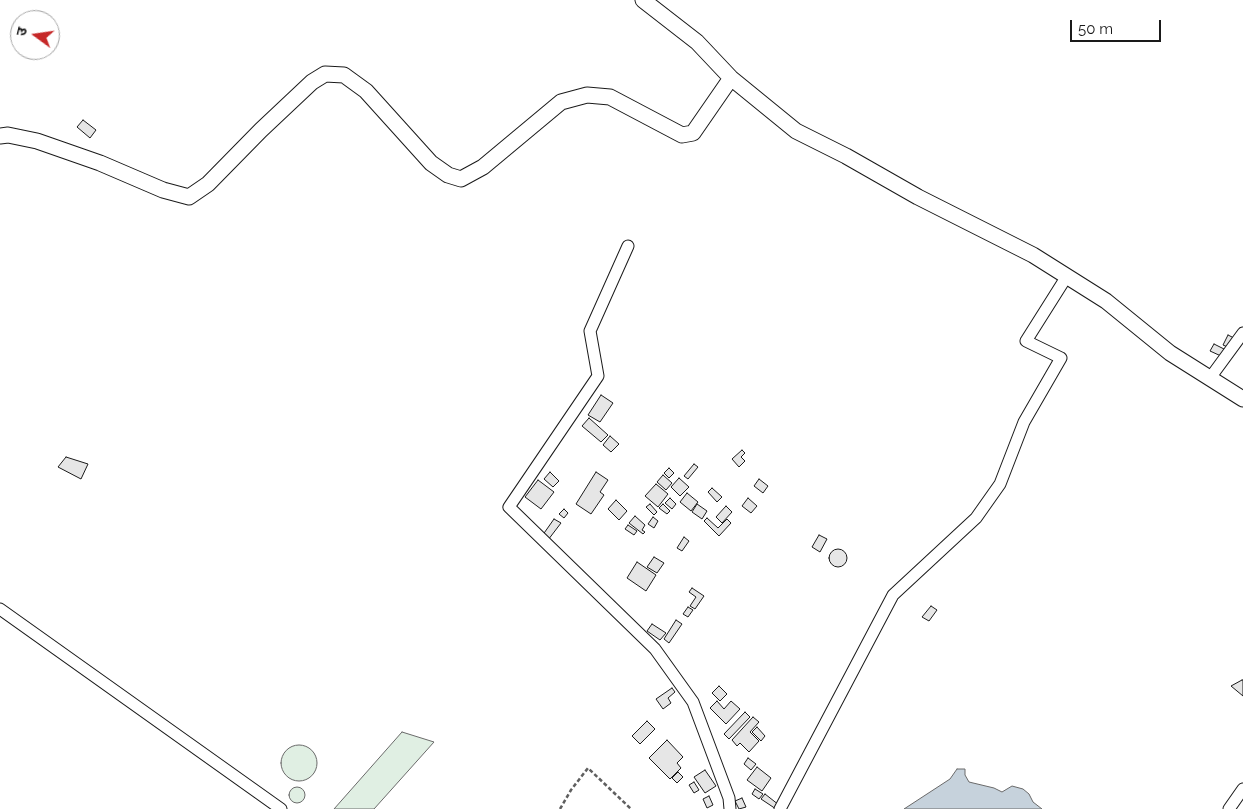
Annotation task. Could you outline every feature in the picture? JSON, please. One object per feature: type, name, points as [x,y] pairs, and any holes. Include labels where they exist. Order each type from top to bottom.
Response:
[{"type":"street","points":[[643,0],[697,42],[731,78],[796,132],[846,156],[918,196],[1033,255],[1106,301],[1170,353],[1243,399]]},
{"type":"street","points":[[0,136],[8,135],[37,141],[100,163],[163,190],[189,197],[208,184],[312,82],[325,74],[344,75],[366,91],[431,163],[448,176],[461,179],[483,167],[562,102],[587,95],[610,96],[682,134],[693,132],[731,78]]},
{"type":"street","points":[[628,246],[590,331],[598,376],[510,507],[655,650],[693,702],[729,798],[730,809]]},
{"type":"street","points":[[780,809],[893,595],[976,518],[1000,484],[1024,422],[1061,358],[1026,341],[1067,276]]},
{"type":"street","points":[[1210,378],[1243,333]]},
{"type":"street","points":[[0,609],[280,809]]},
{"type":"street","points":[[1229,809],[1243,789]]},
{"type":"path","points":[[560,809],[571,790],[588,768],[631,809]]},
{"type":"green space","points":[[402,732],[434,742],[374,809],[334,809]]},
{"type":"green space","points":[[299,745],[306,746],[312,750],[316,756],[316,770],[312,776],[306,780],[299,781],[292,780],[286,776],[282,770],[281,763],[282,756],[286,750],[292,746]]},
{"type":"green space","points":[[294,787],[300,787],[305,792],[303,801],[294,803],[289,798],[289,792]]},
{"type":"shaded area","points":[[957,769],[965,769],[965,775],[969,782],[994,788],[1002,792],[1012,786],[1023,789],[1029,794],[1033,802],[1042,809],[904,809],[950,779]]},
{"type":"building","points":[[83,120],[96,130],[90,138],[77,127]]},
{"type":"building","points":[[1228,335],[1236,339],[1230,348],[1223,345]]},
{"type":"building","points":[[1214,344],[1224,349],[1221,356],[1210,351]]},
{"type":"building","points":[[601,395],[613,403],[600,422],[588,415]]},
{"type":"building","points":[[589,418],[608,435],[601,442],[582,426]]},
{"type":"building","points":[[610,436],[619,444],[611,452],[603,445]]},
{"type":"building","points":[[742,450],[745,453],[741,457],[745,461],[739,467],[732,459]]},
{"type":"building","points":[[66,457],[88,464],[81,479],[58,467]]},
{"type":"building","points":[[694,464],[698,467],[688,479],[684,476]]},
{"type":"building","points":[[669,468],[674,473],[669,478],[664,473]]},
{"type":"building","points":[[550,472],[559,481],[553,487],[544,479]]},
{"type":"building","points":[[596,472],[608,480],[600,492],[604,495],[591,514],[576,504]]},
{"type":"building","points":[[663,475],[672,483],[666,490],[657,482]]},
{"type":"building","points":[[679,478],[689,487],[680,496],[671,487]]},
{"type":"building","points":[[759,479],[768,486],[763,493],[754,486]]},
{"type":"building","points":[[538,480],[554,492],[541,509],[525,497]]},
{"type":"building","points":[[656,484],[668,494],[658,507],[645,496]]},
{"type":"building","points":[[712,488],[722,497],[717,502],[708,492]]},
{"type":"building","points":[[687,493],[698,502],[691,511],[680,502]]},
{"type":"building","points":[[670,498],[676,504],[672,509],[665,503]]},
{"type":"building","points":[[748,498],[757,506],[751,513],[742,506]]},
{"type":"building","points":[[616,500],[627,511],[619,520],[608,509]]},
{"type":"building","points":[[650,504],[657,512],[654,515],[646,507]]},
{"type":"building","points":[[663,504],[670,511],[667,514],[659,508]]},
{"type":"building","points":[[697,504],[707,511],[702,519],[692,512]]},
{"type":"building","points":[[726,506],[732,512],[722,523],[716,517]]},
{"type":"building","points":[[564,509],[568,513],[564,518],[559,514]]},
{"type":"building","points":[[635,516],[645,525],[642,530],[645,532],[643,534],[629,523]]},
{"type":"building","points":[[653,517],[658,521],[654,528],[648,524]]},
{"type":"building","points":[[707,518],[718,528],[727,519],[731,523],[719,536],[704,521]]},
{"type":"building","points":[[554,519],[561,523],[548,540],[542,536]]},
{"type":"building","points":[[628,525],[637,531],[634,535],[625,529]]},
{"type":"building","points":[[819,535],[827,539],[820,552],[812,547]]},
{"type":"building","points":[[684,537],[689,541],[682,551],[677,548]]},
{"type":"building","points":[[838,549],[844,552],[847,558],[844,564],[838,567],[832,564],[829,558],[832,552]]},
{"type":"building","points":[[654,557],[664,563],[657,573],[647,567]]},
{"type":"building","points":[[637,562],[656,575],[646,591],[627,578]]},
{"type":"building","points":[[692,588],[704,596],[695,609],[690,606],[696,597],[689,592]]},
{"type":"building","points":[[931,606],[937,610],[929,621],[922,617]]},
{"type":"building","points":[[688,607],[693,610],[688,617],[683,614]]},
{"type":"building","points":[[676,620],[682,624],[669,643],[664,639]]},
{"type":"building","points":[[652,624],[666,633],[660,640],[647,631]]},
{"type":"building","points":[[1243,680],[1243,696],[1231,686]]},
{"type":"building","points":[[719,686],[727,694],[720,701],[712,693]]},
{"type":"building","points":[[672,688],[675,692],[668,698],[671,703],[663,709],[656,699]]},
{"type":"building","points":[[717,701],[724,709],[731,701],[740,709],[726,724],[710,708]]},
{"type":"building","points":[[745,712],[750,717],[729,739],[724,734]]},
{"type":"building","points":[[753,717],[759,722],[750,732],[759,741],[749,752],[740,743],[737,746],[732,740]]},
{"type":"building","points":[[647,721],[655,729],[640,744],[632,736]]},
{"type":"building","points":[[757,727],[765,736],[761,741],[752,732]]},
{"type":"building","points":[[667,740],[683,757],[677,763],[681,768],[670,779],[649,758]]},
{"type":"building","points":[[748,758],[756,764],[751,770],[744,764]]},
{"type":"building","points":[[757,767],[771,778],[762,791],[747,780]]},
{"type":"building","points":[[705,770],[716,786],[705,793],[694,777]]},
{"type":"building","points":[[678,772],[683,777],[677,783],[672,778]]},
{"type":"building","points":[[694,782],[699,790],[694,793],[689,785]]},
{"type":"building","points":[[755,789],[763,794],[759,799],[752,794]]},
{"type":"building","points":[[765,794],[779,805],[776,809],[761,799]]},
{"type":"building","points":[[709,796],[713,805],[707,808],[703,799]]},
{"type":"building","points":[[742,798],[746,807],[739,809],[735,801]]}]
